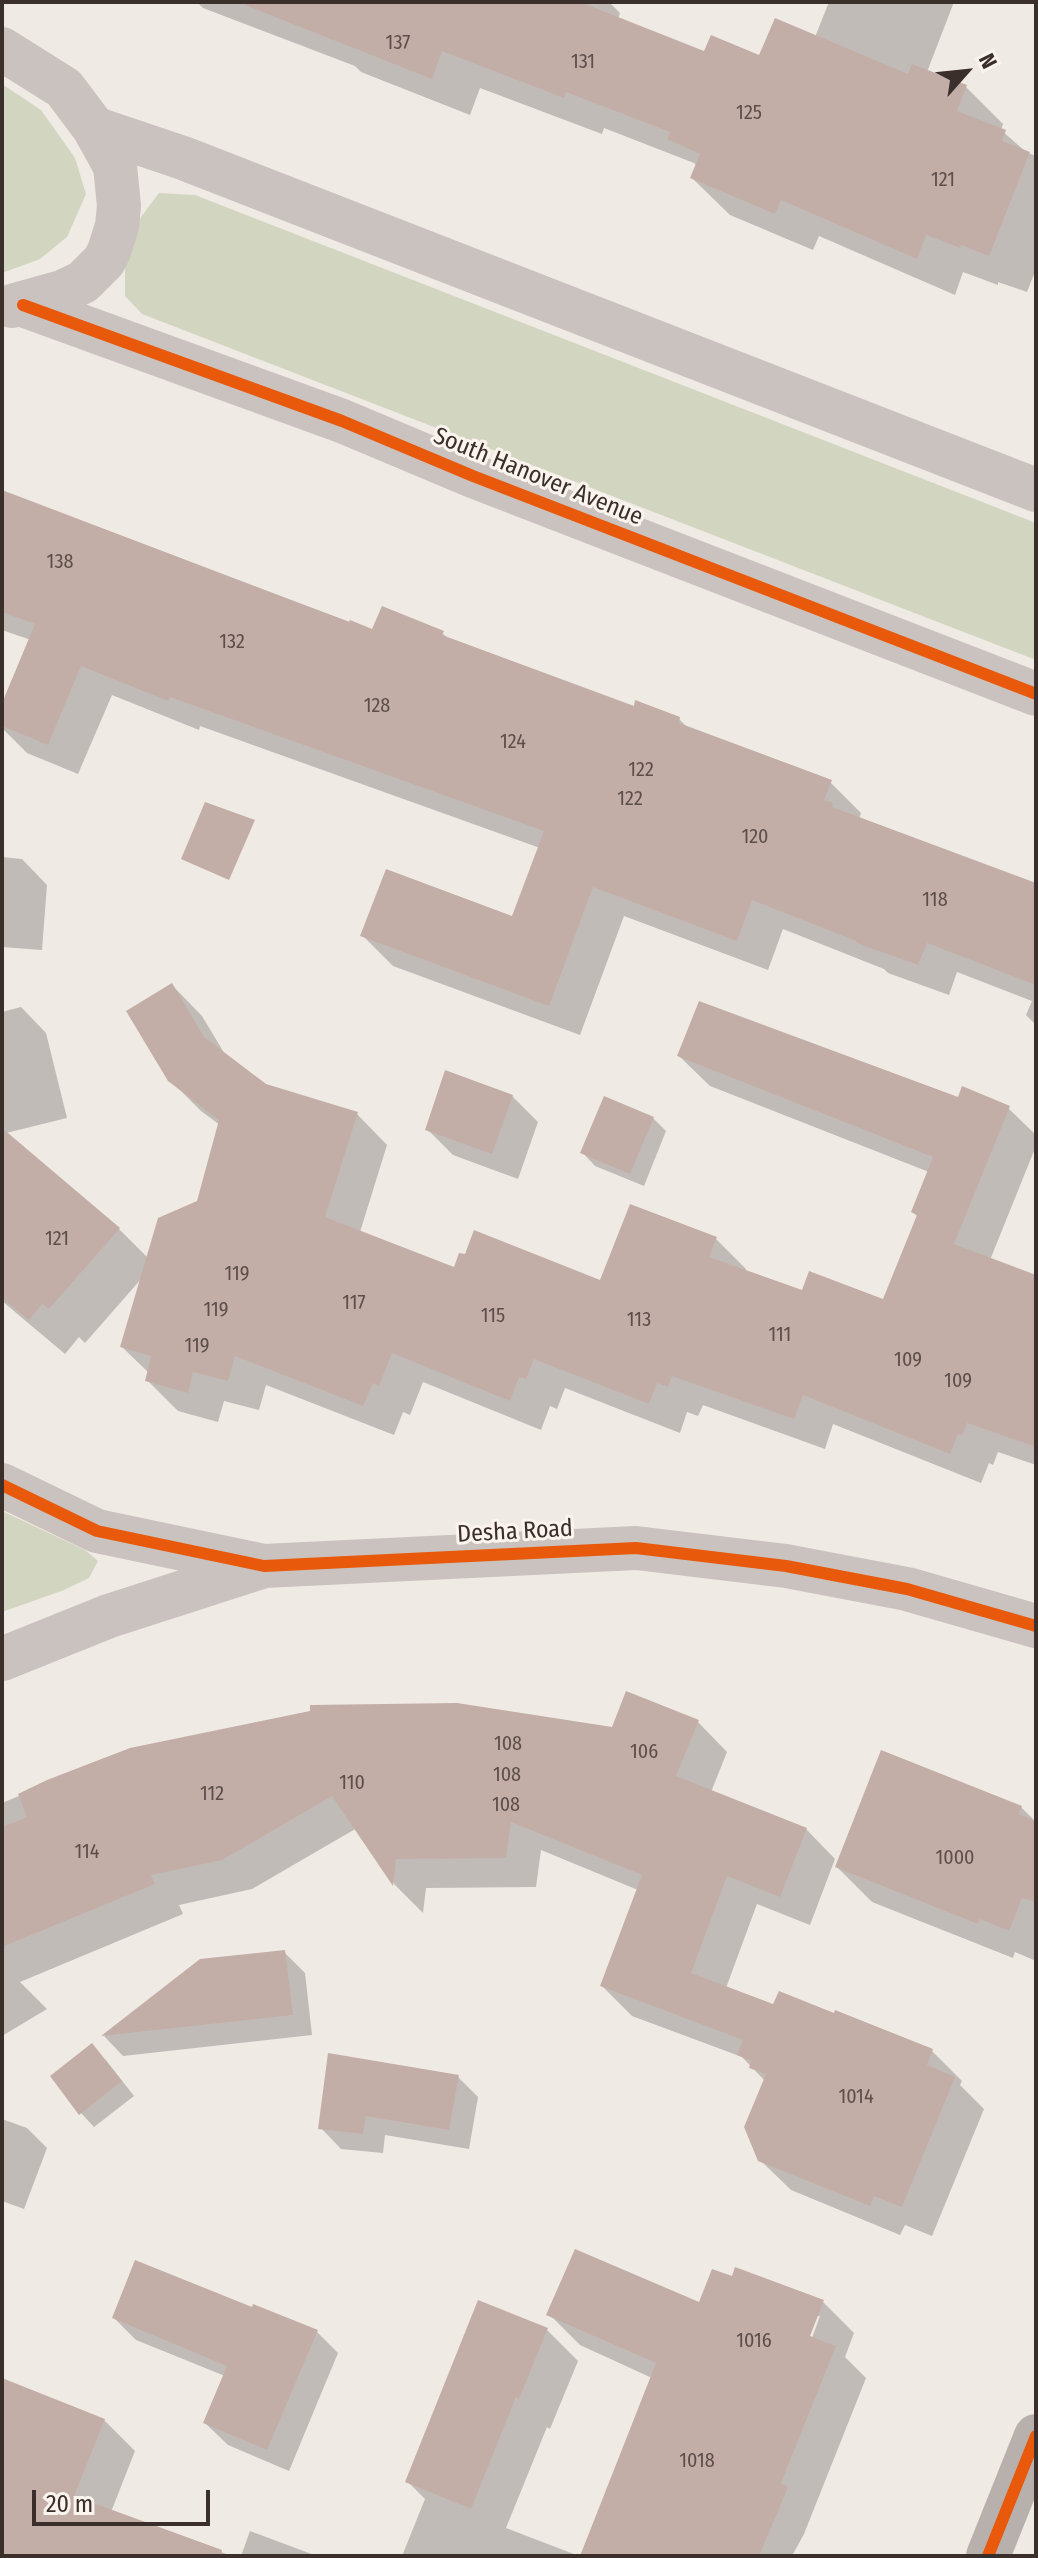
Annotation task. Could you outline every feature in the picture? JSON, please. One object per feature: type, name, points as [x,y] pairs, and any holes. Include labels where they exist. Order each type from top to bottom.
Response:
[{"type":"main road","points":[[988,2556],[1036,2436]]},
{"type":"street","name":"South Hanover Avenue","points":[[2,49],[64,88],[94,128],[115,166],[119,206],[109,251],[104,261],[83,282],[12,306]]},
{"type":"street","points":[[94,128],[226,175],[1036,490]]},
{"type":"street","name":"South Hanover Avenue","points":[[12,306],[342,421],[473,476],[1036,694]]},
{"type":"street","name":"Desha Road","points":[[2,1485],[97,1531],[264,1566],[636,1548],[817,1571],[907,1589],[1036,1626]]},
{"type":"street","name":"Desha Road","points":[[2,1659],[109,1616],[264,1566]]},
{"type":"green space","points":[[2,84],[41,110],[75,158],[86,194],[67,237],[40,259],[2,273]]},
{"type":"green space","points":[[159,193],[195,195],[1036,523],[1036,660],[142,314],[125,296],[125,256],[134,226]]},
{"type":"green space","points":[[2,1511],[85,1550],[98,1561],[89,1578],[2,1612]]},
{"type":"building","points":[[245,2],[580,2],[704,51],[711,35],[759,55],[775,18],[908,74],[912,64],[967,85],[957,111],[1006,130],[1002,141],[1030,152],[989,256],[926,235],[917,259],[781,200],[775,214],[690,178],[700,154],[667,139],[670,132],[566,92],[564,98],[442,51],[432,79],[245,5]]},
{"type":"building","points":[[2,490],[349,622],[372,629],[382,606],[444,631],[442,635],[634,706],[635,700],[680,717],[679,723],[832,780],[824,800],[833,803],[832,807],[1036,883],[1036,985],[927,943],[918,965],[752,900],[737,941],[593,887],[549,1006],[360,936],[386,869],[512,916],[544,831],[170,697],[168,701],[81,666],[48,745],[2,726],[2,703],[35,624],[2,612]]},
{"type":"building","points":[[205,802],[255,820],[229,880],[181,859]]},
{"type":"building","points":[[172,983],[204,1037],[266,1084],[358,1112],[325,1217],[454,1267],[459,1253],[465,1254],[474,1230],[600,1280],[630,1204],[717,1237],[709,1257],[802,1290],[809,1271],[883,1299],[917,1215],[911,1212],[933,1157],[677,1056],[699,1001],[958,1097],[962,1086],[1010,1106],[954,1244],[1036,1275],[1036,1447],[967,1423],[962,1436],[958,1434],[950,1454],[803,1395],[794,1419],[672,1376],[668,1387],[657,1383],[649,1404],[534,1359],[526,1379],[519,1377],[510,1401],[392,1353],[379,1386],[373,1383],[363,1406],[235,1356],[228,1381],[193,1372],[188,1393],[145,1381],[151,1356],[120,1347],[158,1218],[197,1201],[219,1120],[168,1081],[126,1011]]},
{"type":"building","points":[[445,1070],[513,1095],[492,1154],[425,1130]]},
{"type":"building","points":[[604,1096],[654,1117],[630,1174],[580,1153]]},
{"type":"building","points":[[2,1128],[120,1228],[49,1309],[42,1304],[29,1320],[2,1298]]},
{"type":"building","points":[[626,1691],[699,1720],[676,1776],[807,1828],[780,1897],[727,1876],[691,1973],[773,2004],[779,1991],[834,2013],[835,2010],[933,2049],[927,2065],[955,2077],[902,2207],[874,2196],[870,2206],[758,2161],[744,2127],[766,2074],[749,2068],[751,2061],[737,2055],[743,2040],[600,1986],[642,1875],[511,1822],[506,1858],[396,1859],[393,1886],[332,1796],[222,1860],[151,1875],[155,1884],[2,1947],[2,1827],[27,1817],[18,1794],[47,1780],[130,1748],[310,1711],[310,1705],[457,1703],[612,1727]]},
{"type":"building","points":[[881,1750],[1022,1806],[1019,1814],[1036,1821],[1036,1902],[1022,1898],[1009,1931],[980,1919],[978,1924],[835,1867]]},
{"type":"building","points":[[285,1950],[293,2015],[101,2036],[200,1959]]},
{"type":"building","points":[[92,2043],[122,2081],[79,2115],[50,2076]]},
{"type":"building","points":[[328,2053],[459,2075],[449,2130],[366,2116],[363,2134],[318,2129]]},
{"type":"building","points":[[575,2249],[699,2302],[712,2269],[732,2276],[735,2267],[824,2300],[810,2336],[836,2346],[781,2483],[788,2487],[759,2556],[580,2556],[656,2363],[546,2315]]},
{"type":"building","points":[[135,2260],[318,2330],[267,2450],[203,2423],[227,2366],[112,2318]]},
{"type":"building","points":[[478,2300],[548,2328],[519,2399],[516,2397],[471,2509],[405,2482]]},
{"type":"building","points":[[2,2378],[105,2419],[74,2496],[222,2550],[221,2556],[2,2556]]},
{"type":"cycle path","points":[[23,305],[342,421],[473,476],[1036,694]]},
{"type":"cycle path","points":[[2,1485],[97,1531],[264,1566],[636,1548],[786,1566],[907,1589],[1036,1626]]},
{"type":"cycle path","points":[[988,2556],[1036,2436]]}]
